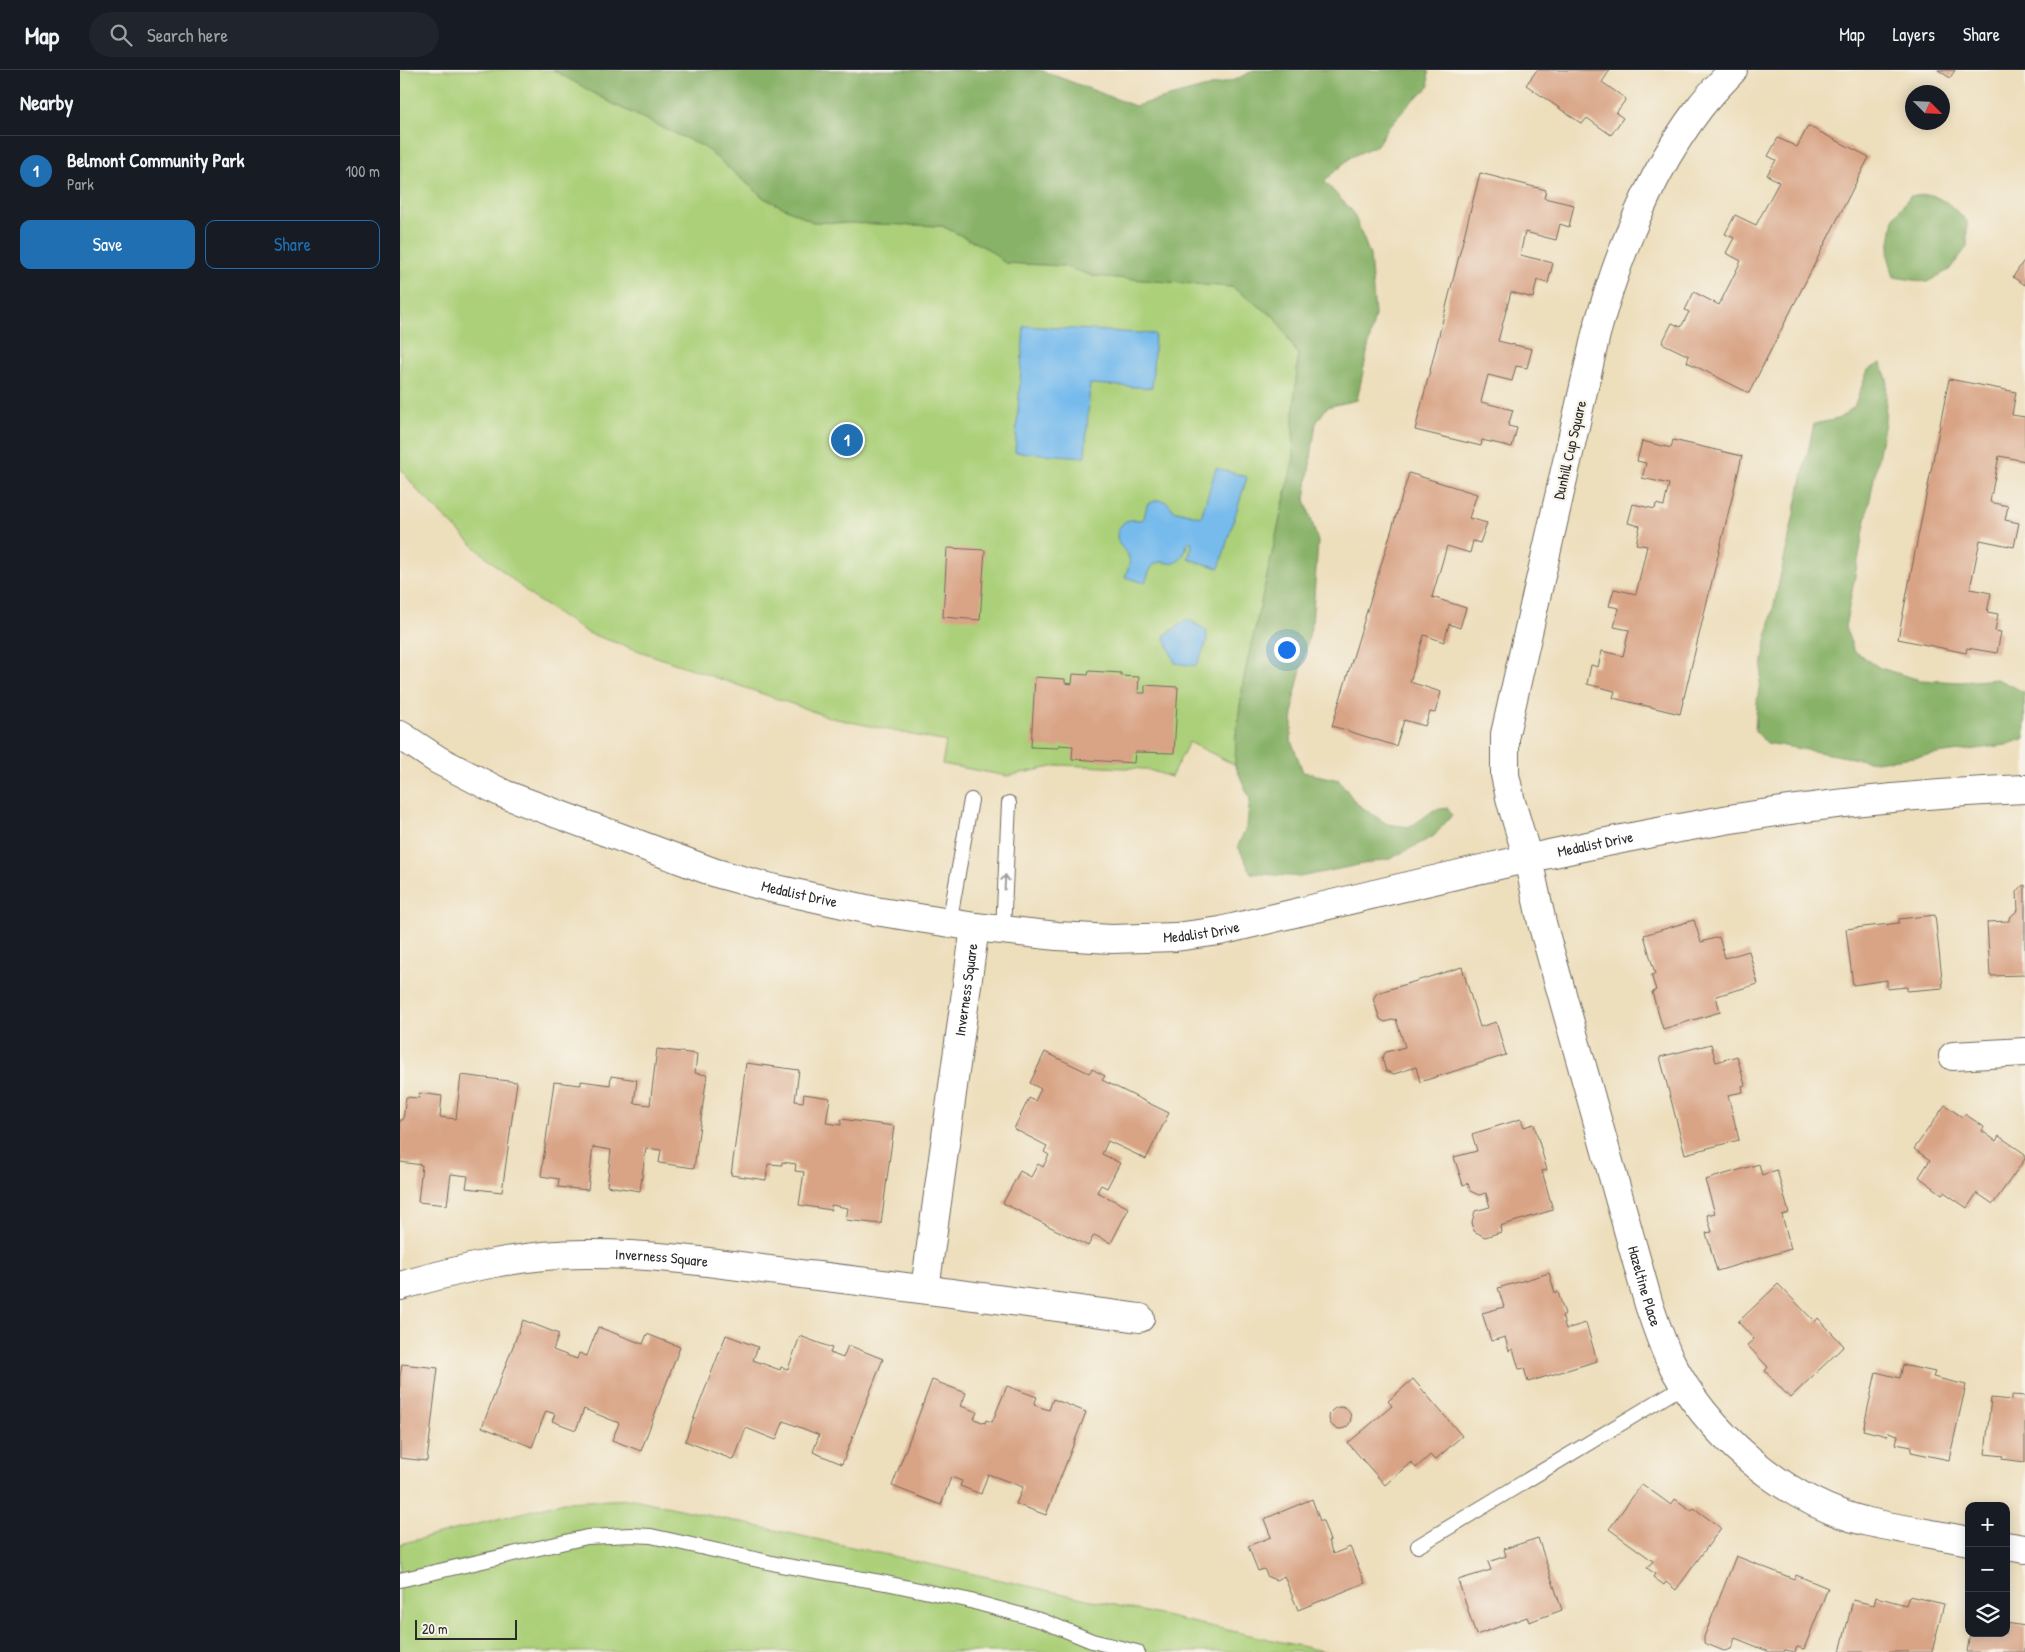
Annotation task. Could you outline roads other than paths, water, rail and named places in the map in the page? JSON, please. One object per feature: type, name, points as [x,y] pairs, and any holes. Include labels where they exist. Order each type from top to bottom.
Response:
[{"type":"street","name":"Dunhill Cup Square","points":[[1528,859],[1505,775],[1505,734],[1596,334],[1607,294],[1630,232],[1664,163],[1700,107],[1733,70]]},
{"type":"street","name":"Medalist Drive","points":[[400,735],[438,760],[504,794],[716,873],[767,888],[875,911],[962,926],[1112,939],[1176,937],[1220,930],[1528,859],[1675,828],[1817,807],[1973,791],[2025,789]]},
{"type":"street","name":"Hazeltine Place","points":[[1528,859],[1542,923],[1648,1305],[1669,1358],[1697,1404],[1733,1445],[1775,1479],[1818,1503],[1863,1520],[1965,1540]]},
{"type":"street","name":"Inverness Square","points":[[925,1289],[962,926]]},
{"type":"street","points":[[1953,1056],[2025,1052]]},
{"type":"street","name":"Inverness Square","points":[[400,1286],[509,1260],[584,1254],[643,1255],[925,1289],[1140,1318]]},
{"type":"street","points":[[2010,1546],[2025,1548]]},
{"type":"lane","points":[[962,926],[971,800]]},
{"type":"lane","points":[[1003,931],[1009,803]]},
{"type":"lane","points":[[1418,1546],[1686,1385]]},
{"type":"lane","points":[[400,1580],[587,1537],[652,1536],[781,1565],[886,1583],[983,1604],[1044,1621],[1092,1641],[1137,1652]]},
{"type":"water","points":[[1024,326],[1155,334],[1152,388],[1090,384],[1085,457],[1015,452]]},
{"type":"water","points":[[1216,468],[1247,477],[1219,568],[1188,559],[1192,546],[1191,542],[1188,542],[1183,555],[1177,562],[1159,562],[1154,565],[1145,583],[1125,577],[1129,560],[1128,555],[1117,539],[1121,526],[1128,520],[1142,520],[1147,505],[1158,500],[1168,503],[1173,510],[1201,517]]},
{"type":"water","points":[[1187,619],[1206,630],[1207,642],[1196,666],[1175,663],[1164,636]]},
{"type":"place","name":"Belmont Community Park","points":[[847,440]]}]
